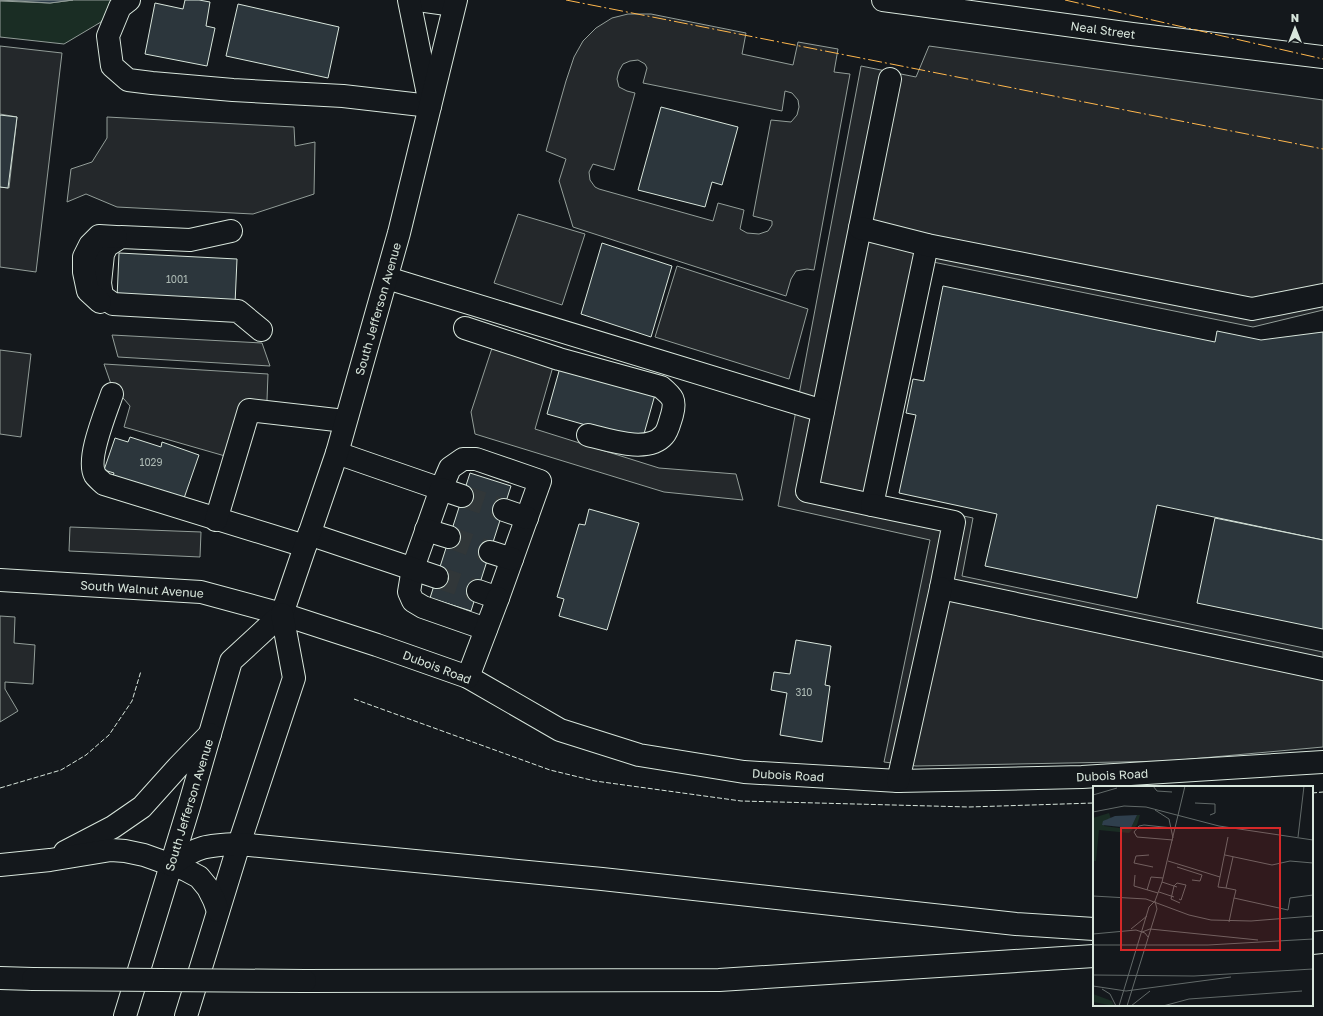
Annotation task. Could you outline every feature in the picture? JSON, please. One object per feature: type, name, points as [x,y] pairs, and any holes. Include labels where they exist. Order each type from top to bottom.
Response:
[{"type":"main road","points":[[130,0],[120,7],[108,36],[112,66],[128,80],[211,88],[343,96],[430,106],[409,0]]},
{"type":"main road","points":[[418,0],[455,2]]},
{"type":"main road","name":"Neal Street","points":[[883,0],[1124,33],[1323,57]]},
{"type":"main road","name":"South Jefferson Avenue","points":[[125,1016],[172,865],[231,661],[282,614],[337,453],[345,421],[362,370],[399,233],[455,2]]},
{"type":"main road","points":[[890,79],[807,491],[954,522],[898,781]]},
{"type":"main road","points":[[860,228],[927,245],[1252,309],[1323,295]]},
{"type":"main road","points":[[231,231],[190,240],[121,237],[107,246],[103,254],[100,283],[102,296],[113,304],[238,311],[261,330]]},
{"type":"main road","points":[[872,505],[927,245]]},
{"type":"main road","points":[[387,278],[823,412]]},
{"type":"main road","points":[[465,328],[559,359],[661,388],[672,397],[674,406],[665,435],[653,444],[640,446],[588,436]]},
{"type":"main road","points":[[112,394],[93,452],[92,464],[95,474],[104,484],[216,520],[307,540],[413,568],[437,576]]},
{"type":"main road","points":[[216,520],[249,410],[345,421]]},
{"type":"main road","points":[[337,453],[462,496]]},
{"type":"main road","points":[[468,677],[498,598],[540,481],[476,459],[463,459],[450,468],[441,489],[413,568],[409,592],[413,601],[422,607],[486,628]]},
{"type":"main road","points":[[504,510],[527,518]]},
{"type":"main road","points":[[426,530],[449,538]]},
{"type":"main road","points":[[490,552],[512,559]]},
{"type":"main road","name":"South Walnut Avenue","points":[[0,580],[201,592],[282,614]]},
{"type":"main road","points":[[940,588],[1323,669]]},
{"type":"main road","points":[[478,591],[498,598]]},
{"type":"main road","points":[[186,1016],[238,844],[294,678],[282,614]]},
{"type":"main road","name":"Dubois Road","points":[[282,614],[468,677],[560,730],[640,755],[744,772],[898,781],[1082,777],[1323,762]]},
{"type":"main road","points":[[50,860],[113,827],[142,807],[210,734]]},
{"type":"main road","points":[[172,865],[184,855],[197,849],[214,845],[238,844],[610,880],[1016,924],[1093,929]]},
{"type":"main road","points":[[0,866],[111,850],[144,855],[186,870],[199,877],[208,888],[218,912]]},
{"type":"main road","points":[[0,978],[305,981],[719,980],[1093,956]]},
{"type":"green space","points":[[73,0],[116,0],[101,22],[64,44],[0,37],[0,1],[50,3]]},
{"type":"shaded area","points":[[628,14],[651,14],[746,33],[742,54],[793,65],[798,42],[838,49],[834,72],[850,74],[814,270],[807,269],[796,271],[791,279],[786,296],[573,227],[559,181],[566,159],[546,151],[574,57],[583,41],[596,28],[612,18]],"holes":[[[638,60],[645,64],[647,68],[643,83],[782,111],[785,91],[792,93],[798,100],[799,107],[797,115],[791,122],[771,120],[753,216],[772,221],[772,225],[768,231],[759,234],[747,233],[740,229],[744,210],[718,203],[713,221],[595,187],[590,180],[589,172],[593,164],[614,170],[635,93],[619,87],[617,79],[619,71],[623,64],[630,61]]]},
{"type":"shaded area","points":[[0,46],[62,53],[36,272],[0,267],[0,187],[9,188],[17,117],[0,114]]},
{"type":"shaded area","points":[[929,46],[1323,100],[1323,310],[1253,327],[928,261],[881,499],[973,518],[962,576],[1323,652],[1323,747],[1169,761],[916,766],[884,762],[930,540],[778,506],[861,66],[916,77]]},
{"type":"shaded area","points":[[107,117],[294,127],[295,146],[315,142],[314,194],[253,214],[117,207],[86,194],[67,202],[71,169],[92,162],[107,138]]},
{"type":"shaded area","points":[[518,214],[585,234],[562,305],[494,283]]},
{"type":"shaded area","points":[[677,266],[808,309],[789,379],[655,337]]},
{"type":"shaded area","points":[[112,335],[262,343],[270,366],[118,357]]},
{"type":"shaded area","points":[[493,345],[554,363],[535,429],[659,468],[736,474],[743,500],[664,492],[475,434],[471,412]]},
{"type":"shaded area","points":[[0,350],[31,354],[21,437],[0,434]]},
{"type":"shaded area","points":[[104,364],[268,374],[267,400],[230,436],[225,456],[124,427],[130,406],[111,384]]},
{"type":"shaded area","points":[[70,527],[201,532],[200,557],[69,551]]},
{"type":"shaded area","points":[[0,616],[15,617],[14,643],[35,645],[33,684],[5,682],[5,689],[18,711],[0,722]]},
{"type":"water","points":[[0,0],[73,0],[50,3]]},
{"type":"building","points":[[185,0],[210,2],[206,26],[215,28],[207,66],[145,54],[155,3],[183,9]]},
{"type":"building","points":[[238,4],[339,27],[328,78],[226,56]]},
{"type":"building","points":[[661,107],[738,127],[722,185],[712,182],[705,207],[638,190]]},
{"type":"building","points":[[0,115],[17,117],[8,188],[0,187]]},
{"type":"building","points":[[602,243],[672,266],[651,337],[581,314]]},
{"type":"building","points":[[119,253],[237,259],[235,304],[117,298]]},
{"type":"building","points":[[943,286],[1215,342],[1217,331],[1261,340],[1323,332],[1323,540],[1157,505],[1137,598],[985,566],[997,514],[899,493],[916,415],[906,413],[913,379],[924,381]]},
{"type":"building","points":[[561,364],[656,391],[642,441],[547,414]]},
{"type":"building","points":[[130,437],[161,447],[162,442],[199,455],[182,504],[111,481],[114,473],[104,470],[115,438],[128,442]]},
{"type":"building","points":[[470,473],[511,486],[471,611],[430,598]]},
{"type":"building","points":[[589,509],[639,523],[607,630],[559,616],[564,599],[557,597],[579,524],[585,525]]},
{"type":"building","points":[[1215,518],[1323,540],[1323,629],[1197,603]]},
{"type":"building","points":[[796,640],[831,646],[825,685],[830,686],[822,742],[780,735],[787,693],[771,690],[774,672],[790,674]]},
{"type":"tunnel","points":[[462,496],[504,510]]},
{"type":"tunnel","points":[[449,537],[490,552]]},
{"type":"tunnel","points":[[437,577],[478,591]]},
{"type":"fence","points":[[0,788],[61,770],[86,755],[109,735],[132,701],[141,671]]},
{"type":"fence","points":[[354,699],[550,770],[595,781],[741,801],[969,807],[1093,803]]},
{"type":"fence","points":[[1313,793],[1323,792]]},
{"type":"power","points":[[566,0],[1323,149]]},
{"type":"power","points":[[1065,0],[1323,59]]}]
